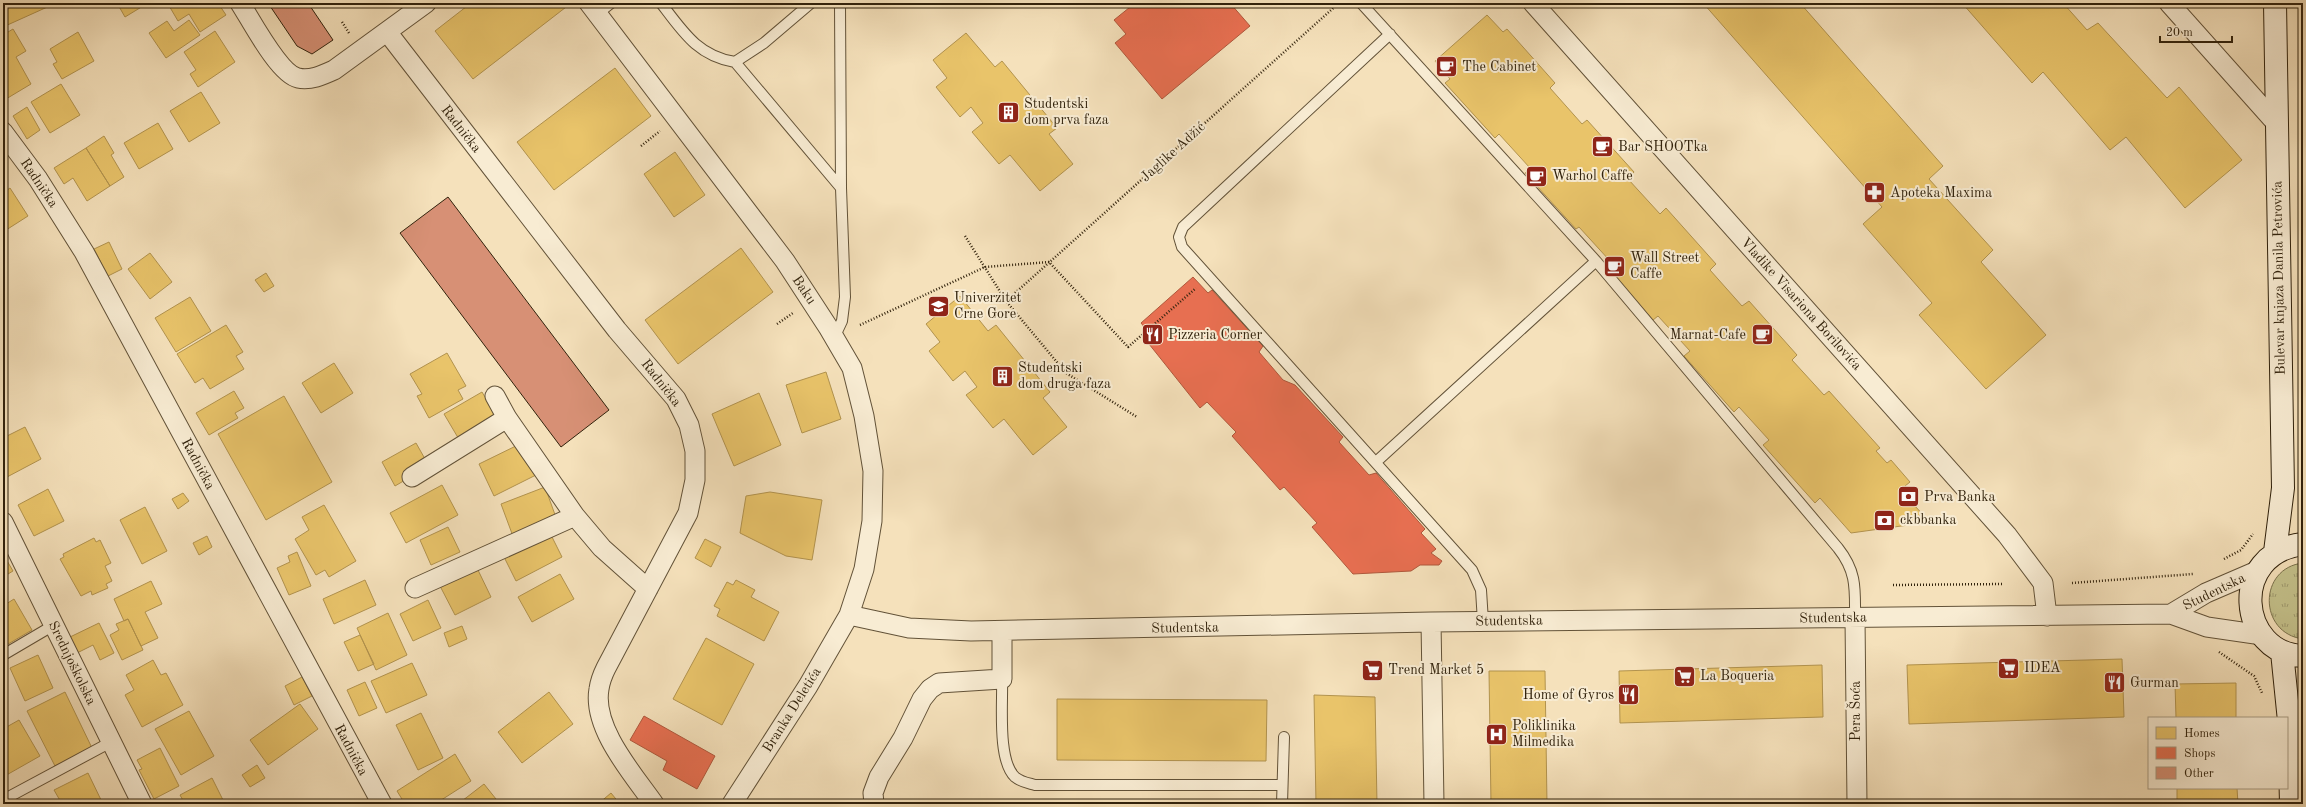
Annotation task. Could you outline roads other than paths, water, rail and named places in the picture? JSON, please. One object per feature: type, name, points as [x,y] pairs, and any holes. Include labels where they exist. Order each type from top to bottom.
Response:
[{"type":"main road","name":"Bulevar knjaza Danila Petrovića","points":[[2275,3],[2283,488],[2275,552]]},
{"type":"main road","points":[[2303,544],[2291,545],[2275,552],[2257,571],[2251,587],[2250,604],[2254,621],[2262,635],[2282,652],[2303,656]]},
{"type":"main road","points":[[2282,652],[2289,721],[2291,804]]},
{"type":"street","points":[[240,3],[282,69],[298,78],[318,77],[334,70],[388,33],[426,3]]},
{"type":"street","name":"Vladike Visariona Borilovića","points":[[1533,3],[2020,552],[2043,583],[2046,616]]},
{"type":"street","points":[[2169,3],[2276,123]]},
{"type":"street","name":"Baku","points":[[599,7],[784,261],[852,368],[864,416],[873,471],[874,500],[869,548],[849,615]]},
{"type":"street","name":"Radnička","points":[[388,33],[618,330],[676,399],[689,425],[695,451],[696,480],[688,513],[606,668],[598,689],[600,711],[611,741],[654,804]]},
{"type":"street","name":"Radnička","points":[[3,132],[38,179],[84,252],[382,804]]},
{"type":"street","points":[[495,396],[507,418],[575,516],[602,548],[648,589]]},
{"type":"street","points":[[412,477],[507,418]]},
{"type":"street","points":[[415,588],[575,516]]},
{"type":"street","name":"Srednjoškolska","points":[[3,522],[142,804]]},
{"type":"street","name":"Studentska","points":[[2171,614],[2206,593],[2257,571]]},
{"type":"street","name":"Studentska","points":[[849,615],[915,628],[1002,631],[1431,622],[2171,614],[2206,627],[2262,635]]},
{"type":"street","name":"Branka Deletića","points":[[732,804],[808,686],[849,615]]},
{"type":"street","name":"Pera Šoća","points":[[1855,618],[1857,804]]},
{"type":"street","points":[[1431,622],[1434,804]]},
{"type":"street","points":[[874,804],[873,794],[879,777],[903,738],[922,699],[930,689],[940,683],[1002,679],[1002,631]]},
{"type":"lane","points":[[661,3],[682,31],[700,48],[718,59],[736,62],[841,188]]},
{"type":"lane","points":[[736,62],[764,43],[811,3]]},
{"type":"lane","points":[[834,338],[842,321],[845,297],[841,188],[840,3]]},
{"type":"lane","points":[[1361,3],[1596,261],[1844,556],[1853,574],[1855,618]]},
{"type":"lane","points":[[1390,34],[1183,228],[1179,237],[1182,247],[1472,570],[1481,590],[1482,622]]},
{"type":"lane","points":[[1376,462],[1596,261]]},
{"type":"lane","points":[[3,655],[54,625]]},
{"type":"lane","points":[[1002,679],[1004,754],[1009,768],[1015,777],[1024,782],[1035,785],[1282,785]]},
{"type":"lane","points":[[1282,804],[1284,737]]},
{"type":"lane","points":[[3,800],[111,742]]},
{"type":"place","name":"The Cabinet","points":[[1446,67]]},
{"type":"place","name":"Studentski dom prva faza","points":[[1009,112]]},
{"type":"place","name":"Bar SHOOTka","points":[[1602,147]]},
{"type":"place","name":"Warhol Caffe","points":[[1537,176]]},
{"type":"place","name":"Apoteka Maxima","points":[[1875,193]]},
{"type":"place","name":"Wall Street Caffe","points":[[1615,266]]},
{"type":"place","name":"Univerzitet Crne Gore","points":[[939,306]]},
{"type":"place","name":"Pizzeria Corner","points":[[1152,335]]},
{"type":"place","name":"Marnat-Cafe","points":[[1762,335]]},
{"type":"place","name":"Studentski dom druga faza","points":[[1003,376]]},
{"type":"place","name":"Prva Banka","points":[[1908,497]]},
{"type":"place","name":"ckbbanka","points":[[1885,520]]},
{"type":"place","name":"IDEA","points":[[2008,668]]},
{"type":"place","name":"Trend Market 5","points":[[1372,670]]},
{"type":"place","name":"La Boqueria","points":[[1685,676]]},
{"type":"place","name":"Gurman","points":[[2115,683]]},
{"type":"place","name":"Home of Gyros","points":[[1629,695]]},
{"type":"place","name":"Poliklinika Milmedika","points":[[1496,734]]}]
